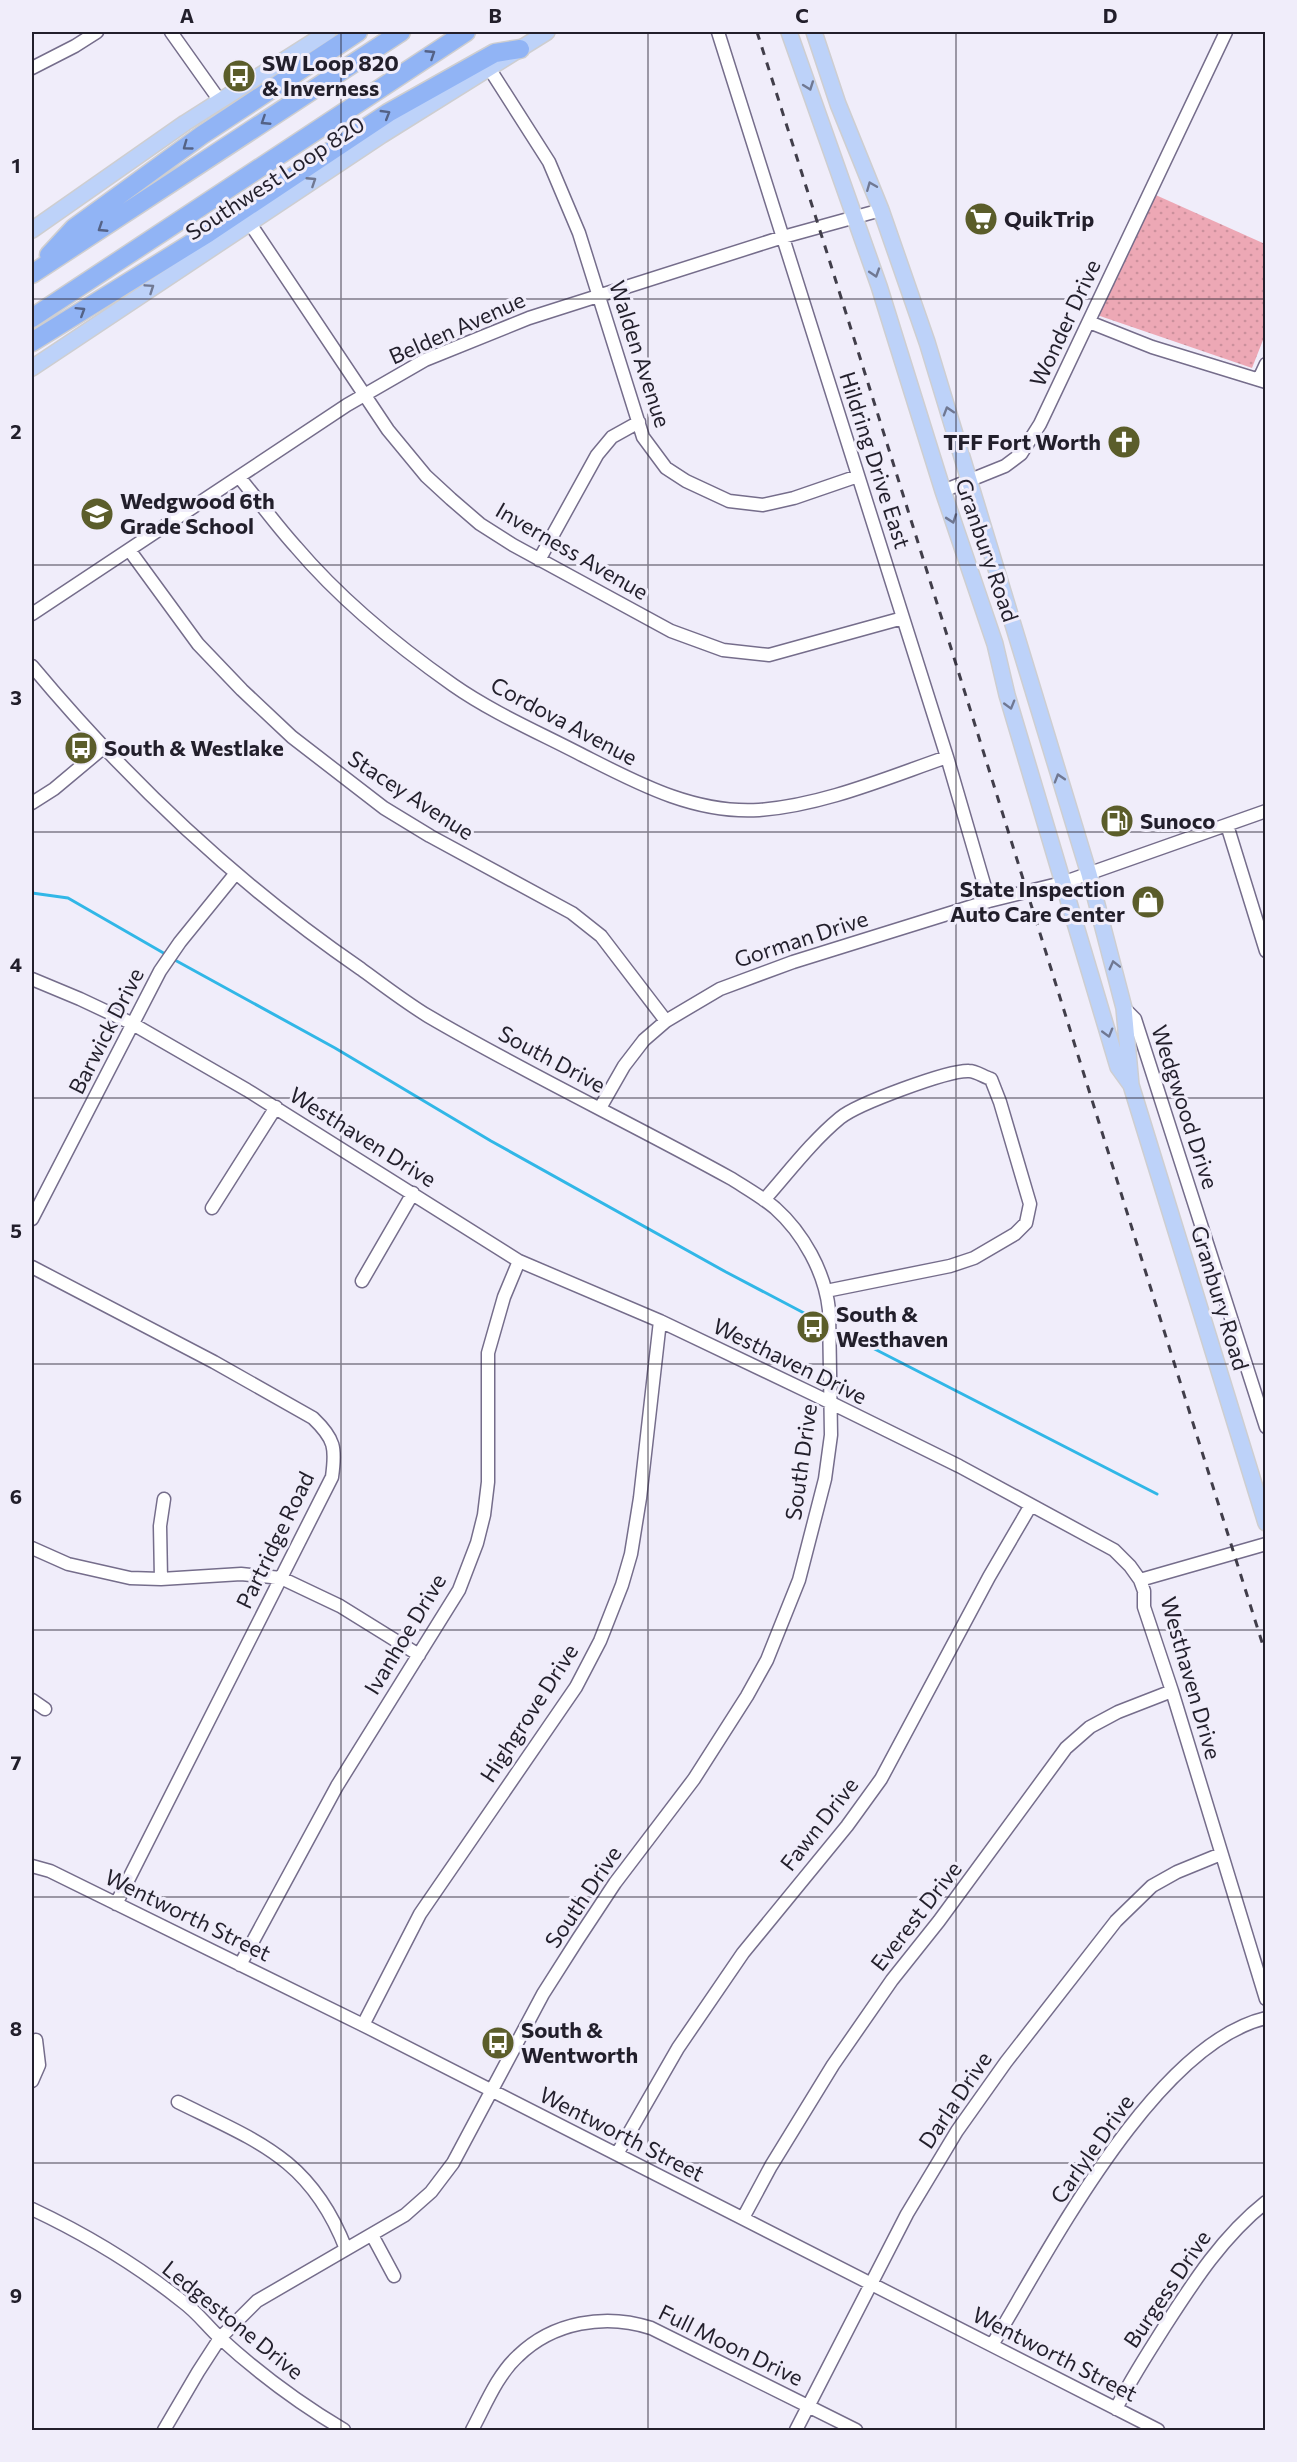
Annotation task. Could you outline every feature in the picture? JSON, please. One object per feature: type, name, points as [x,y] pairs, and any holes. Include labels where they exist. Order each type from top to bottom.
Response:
[{"type":"highway","points":[[32,274],[74,228],[202,135],[358,32]]},
{"type":"highway","points":[[32,274],[401,32]]},
{"type":"highway","points":[[32,318],[466,32]]},
{"type":"highway","points":[[32,342],[208,233],[388,113],[495,53],[520,49]]},
{"type":"main road","points":[[32,230],[220,100],[328,32]]},
{"type":"main road","name":"Southwest Loop 820","points":[[32,368],[372,141],[547,32]]},
{"type":"main road","name":"Granbury Road","points":[[789,32],[856,217],[943,491],[995,644],[1007,695],[1118,1067],[1131,1085]]},
{"type":"main road","name":"Granbury Road","points":[[814,32],[838,104],[880,210],[927,342],[1089,874],[1124,1008],[1131,1085],[1266,1523]]},
{"type":"main road","points":[[1077,930],[1087,940],[1093,952],[1106,993],[1124,1008]]},
{"type":"street","points":[[32,68],[97,32]]},
{"type":"street","points":[[171,32],[220,100]]},
{"type":"street","name":"Hildring Drive East","points":[[718,32],[947,757],[989,901]]},
{"type":"street","name":"Wonder Drive","points":[[943,491],[1005,466],[1021,454],[1040,424],[1226,32]]},
{"type":"street","name":"Walden Avenue","points":[[489,68],[549,162],[575,222],[643,437],[666,468],[686,481],[729,501],[763,505],[858,476]]},
{"type":"street","name":"Belden Avenue","points":[[32,614],[364,395],[425,360],[499,328],[783,237],[880,210]]},
{"type":"street","name":"Inverness Avenue","points":[[249,222],[388,430],[426,476],[480,524],[539,560],[671,631],[723,650],[770,655],[903,618]]},
{"type":"street","points":[[1089,322],[1152,347],[1262,380],[1266,364]]},
{"type":"street","points":[[539,560],[597,455],[612,437],[639,422]]},
{"type":"street","name":"Cordova Avenue","points":[[239,477],[302,554],[384,634],[454,686],[501,713],[651,790],[719,809],[759,810],[826,798],[947,757]]},
{"type":"street","name":"Stacey Avenue","points":[[130,550],[198,644],[292,737],[384,808],[430,836],[572,913],[601,936],[666,1021]]},
{"type":"street","name":"South Drive","points":[[32,666],[103,748],[182,826],[295,922],[426,1015],[732,1179],[775,1208],[802,1240],[819,1272],[826,1291],[829,1310],[831,1435],[825,1479],[811,1539],[800,1580],[766,1660],[720,1741],[615,1883],[578,1939],[543,1994],[453,2163],[431,2192],[405,2216],[257,2301],[220,2338],[164,2430]]},
{"type":"street","points":[[32,803],[54,789],[103,748]]},
{"type":"street","name":"Gorman Drive","points":[[600,1108],[624,1066],[644,1040],[666,1021],[720,989],[989,901],[1062,883],[1266,811]]},
{"type":"street","points":[[1227,825],[1266,951]]},
{"type":"street","name":"Barwick Drive","points":[[32,1219],[131,1023],[160,971],[180,942],[236,873]]},
{"type":"street","name":"Westhaven Drive","points":[[32,979],[131,1023],[276,1107],[519,1261],[660,1321],[831,1403],[959,1466],[1114,1550],[1130,1566],[1140,1580],[1144,1591],[1144,1607],[1266,1999]]},
{"type":"street","name":"Wedgwood Drive","points":[[1124,1008],[1135,1019],[1266,1427]]},
{"type":"street","points":[[764,1200],[840,1117],[882,1097],[955,1073],[971,1071],[991,1079],[1030,1204],[1026,1223],[1008,1238],[974,1258],[950,1266],[826,1291]]},
{"type":"street","points":[[212,1208],[276,1107]]},
{"type":"street","points":[[362,1281],[413,1193]]},
{"type":"street","name":"Ivanhoe Drive","points":[[240,1965],[337,1786],[459,1590],[477,1543],[484,1515],[488,1482],[488,1353],[500,1306],[519,1261]]},
{"type":"street","name":"Partridge Road","points":[[32,1267],[214,1362],[313,1419],[325,1430],[334,1444],[332,1477],[116,1904]]},
{"type":"street","name":"Highgrove Drive","points":[[363,2025],[420,1914],[576,1687],[600,1641],[622,1585],[631,1554],[640,1498],[660,1321]]},
{"type":"street","points":[[160,1579],[160,1526],[164,1499]]},
{"type":"street","name":"Fawn Drive","points":[[617,2154],[678,2048],[743,1953],[847,1826],[881,1779],[988,1577],[1032,1505]]},
{"type":"street","points":[[1140,1580],[1266,1544]]},
{"type":"street","points":[[32,1548],[68,1564],[130,1578],[160,1579],[241,1575],[281,1578],[340,1606],[419,1655]]},
{"type":"street","name":"Everest Drive","points":[[743,2218],[771,2166],[840,2055],[892,1980],[946,1912],[1066,1748],[1090,1727],[1118,1712],[1172,1691]]},
{"type":"street","points":[[32,1700],[45,1709]]},
{"type":"street","name":"Darla Drive","points":[[796,2430],[907,2214],[957,2132],[1006,2062],[1116,1921],[1152,1886],[1177,1872],[1221,1854]]},
{"type":"street","name":"Wentworth Street","points":[[32,1866],[50,1871],[363,2025],[1158,2430]]},
{"type":"street","name":"Carlyle Drive","points":[[992,2345],[1084,2193],[1118,2142],[1149,2103],[1197,2053],[1227,2032],[1252,2021],[1266,2018]]},
{"type":"street","points":[[32,2081],[39,2065],[36,2040]]},
{"type":"street","points":[[178,2102],[249,2138],[292,2166],[318,2194],[346,2249]]},
{"type":"street","name":"Burgess Drive","points":[[1116,2409],[1178,2306],[1225,2240],[1266,2202]]},
{"type":"street","name":"Ledgestone Drive","points":[[32,2209],[70,2227],[109,2250],[185,2303],[220,2338],[314,2412],[344,2430]]},
{"type":"street","points":[[372,2235],[394,2276]]},
{"type":"street","name":"Full Moon Drive","points":[[472,2430],[501,2378],[517,2356],[558,2329],[614,2320],[632,2322],[651,2328],[856,2430]]},
{"type":"shaded area","points":[[1149,192],[1265,244],[1265,335],[1252,368],[1097,315]]},
{"type":"waterway","points":[[32,893],[68,898],[167,955]]},
{"type":"waterway","points":[[173,959],[335,1048],[491,1141],[804,1313]]},
{"type":"waterway","points":[[859,1341],[1157,1494]]},
{"type":"railway","points":[[757,32],[1266,1655]]},
{"type":"place","name":"SW Loop 820 & Inverness","points":[[239,76]]},
{"type":"place","name":"QuikTrip","points":[[981,219]]},
{"type":"place","name":"TFF Fort Worth","points":[[1124,442]]},
{"type":"place","name":"Wedgwood 6th Grade School","points":[[97,514]]},
{"type":"place","name":"South & Westlake","points":[[81,748]]},
{"type":"place","name":"Sunoco","points":[[1117,821]]},
{"type":"place","name":"State Inspection Auto Care Center","points":[[1148,902]]},
{"type":"place","name":"South & Westhaven","points":[[813,1327]]},
{"type":"place","name":"South & Wentworth","points":[[498,2043]]}]
